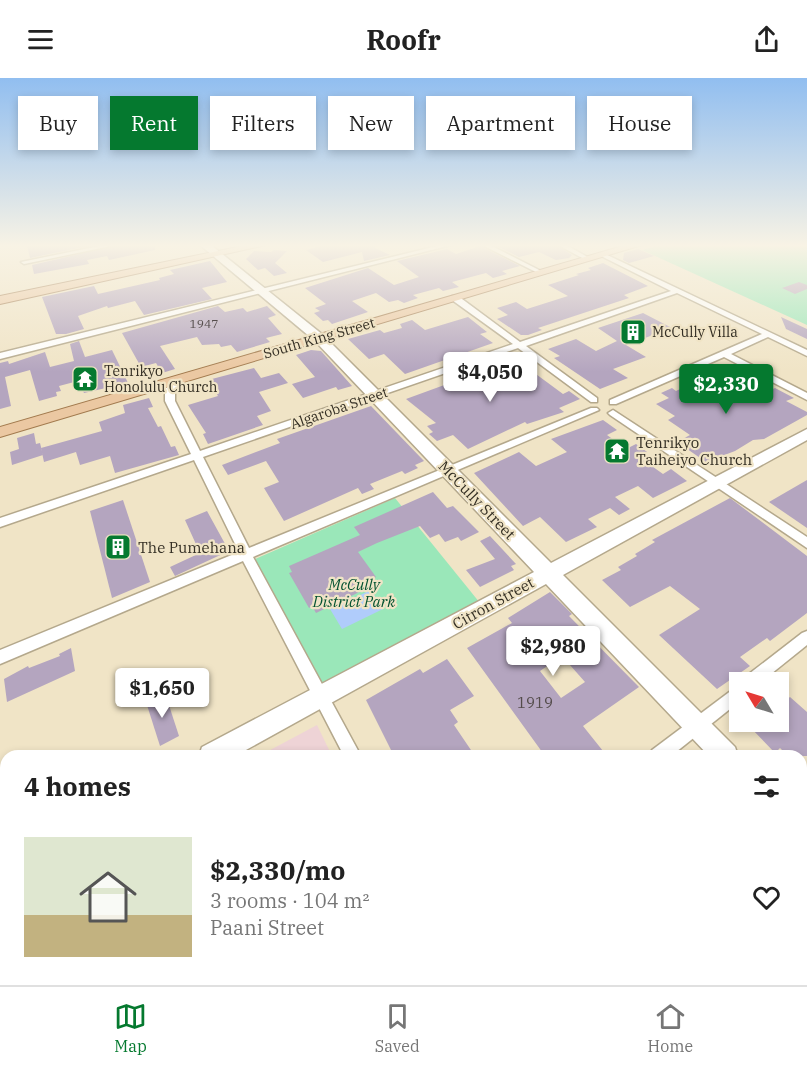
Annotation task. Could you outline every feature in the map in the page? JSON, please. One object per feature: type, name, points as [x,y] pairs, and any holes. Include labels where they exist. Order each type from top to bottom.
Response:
[{"type":"main road","points":[[0,300],[60,287]]},
{"type":"main road","name":"McCully Street","points":[[258,287],[319,338],[720,750]]},
{"type":"main road","name":"South King Street","points":[[0,432],[492,287]]},
{"type":"main road","name":"Citron Street","points":[[223,750],[807,434]]},
{"type":"street","points":[[0,356],[277,287]]},
{"type":"street","points":[[669,287],[807,353]]},
{"type":"street","name":"Algaroba Street","points":[[0,524],[677,291]]},
{"type":"street","points":[[455,298],[594,405],[602,414],[767,335]]},
{"type":"street","points":[[725,354],[807,397]]},
{"type":"street","points":[[186,377],[171,386],[168,398],[247,557],[350,750]]},
{"type":"street","points":[[0,657],[247,557],[448,471],[594,405],[601,398],[675,455],[720,482],[807,543]]},
{"type":"street","points":[[763,672],[807,637]]},
{"type":"street","points":[[666,750],[729,700]]},
{"type":"shaded area","points":[[317,725],[329,750],[270,750]]},
{"type":"green space","points":[[724,287],[807,287],[807,325]]},
{"type":"green space","name":"McCully District Park","points":[[395,498],[480,603],[324,692],[253,560]]},
{"type":"water","points":[[371,590],[383,609],[342,629],[330,609]]},
{"type":"building","points":[[88,287],[95,287],[98,294],[128,287],[205,287],[202,288],[212,299],[144,315],[135,301],[108,308],[107,306],[78,316],[84,329],[56,334],[42,297]]},
{"type":"building","points":[[458,287],[443,291],[439,288],[413,295],[418,298],[404,303],[398,300],[389,302],[376,293],[352,301],[368,312],[332,324],[328,320],[323,321],[314,313],[320,311],[315,308],[326,304],[305,288]]},
{"type":"building","points":[[552,287],[644,287],[624,295],[629,298],[538,328],[542,330],[528,335],[521,335],[497,319],[508,315],[497,308],[516,302],[527,309],[568,296]]},
{"type":"building","points":[[807,287],[807,289],[795,294],[782,288]]},
{"type":"building","points":[[218,306],[225,312],[243,308],[247,312],[267,306],[276,315],[268,318],[282,334],[266,338],[270,342],[237,352],[231,345],[221,347],[219,344],[202,345],[197,337],[160,346],[175,369],[162,373],[156,363],[141,367],[122,333]]},
{"type":"building","points":[[643,313],[672,328],[626,345],[646,357],[613,369],[628,378],[600,389],[554,358],[560,356],[548,349],[576,339],[596,351],[617,341],[598,328]]},
{"type":"building","points":[[468,317],[487,332],[480,334],[493,343],[405,374],[384,354],[369,359],[348,339],[380,330],[384,333],[402,328],[400,324],[412,320],[425,330]]},
{"type":"building","points":[[781,317],[807,329],[807,339],[786,329]]},
{"type":"building","points":[[79,341],[85,357],[112,350],[128,383],[84,393],[78,381],[59,386],[61,391],[56,392],[57,396],[39,401],[30,370],[5,377],[11,406],[0,409],[0,363],[8,361],[9,364],[45,352],[50,367],[74,361],[70,344]]},
{"type":"building","points":[[311,350],[321,351],[352,386],[338,390],[336,387],[303,398],[292,384],[315,377],[296,355]]},
{"type":"building","points":[[521,357],[530,364],[525,366],[563,394],[569,391],[580,399],[559,408],[564,412],[527,424],[525,422],[468,449],[453,435],[437,441],[429,434],[433,432],[427,426],[436,423],[406,399]]},
{"type":"building","points":[[731,365],[747,375],[718,386],[745,402],[775,388],[794,398],[786,401],[807,412],[807,415],[764,439],[753,440],[735,451],[706,462],[677,442],[690,435],[668,420],[675,416],[656,404],[669,398],[661,393],[672,388],[676,391]]},
{"type":"building","points":[[254,368],[261,378],[279,373],[288,383],[259,392],[271,411],[257,416],[263,425],[208,444],[203,434],[206,433],[188,405],[218,396],[208,380]]},
{"type":"building","points":[[149,398],[153,407],[148,408],[158,427],[161,426],[171,447],[175,446],[179,455],[115,473],[110,456],[80,465],[76,452],[44,462],[41,448],[102,431],[99,422],[125,413],[123,405]]},
{"type":"building","points":[[371,406],[424,461],[415,465],[418,468],[405,474],[402,471],[370,484],[374,489],[362,494],[358,488],[284,521],[264,488],[279,482],[266,461],[228,475],[222,465],[280,443],[277,439]]},
{"type":"building","points":[[603,420],[617,430],[607,435],[626,449],[636,444],[647,452],[639,457],[663,474],[671,469],[687,481],[653,498],[638,486],[615,497],[630,509],[619,515],[610,508],[588,519],[597,527],[566,542],[540,517],[523,526],[474,473],[519,452],[536,466],[567,452],[551,439]]},
{"type":"building","points":[[34,433],[36,444],[40,443],[43,455],[12,465],[10,452],[19,449],[17,438]]},
{"type":"building","points":[[807,480],[807,528],[769,502]]},
{"type":"building","points":[[433,492],[447,508],[453,506],[479,532],[461,541],[458,537],[445,542],[439,534],[430,538],[420,526],[377,543],[358,552],[376,577],[373,579],[376,584],[316,613],[312,606],[309,608],[289,573],[292,572],[289,566],[360,535],[354,527]]},
{"type":"building","points":[[730,498],[807,556],[807,613],[770,641],[767,638],[740,657],[750,666],[741,672],[729,672],[729,681],[717,689],[659,635],[700,609],[670,586],[630,607],[602,580],[621,570],[618,567],[655,542],[652,540]]},
{"type":"building","name":"The Pumehana","points":[[123,500],[150,582],[112,598],[90,511]]},
{"type":"building","points":[[207,511],[229,551],[175,576],[170,567],[200,553],[185,520]]},
{"type":"building","points":[[490,536],[516,564],[511,566],[514,570],[480,587],[466,570],[495,559],[480,541]]},
{"type":"building","points":[[550,592],[572,614],[569,616],[639,687],[583,726],[602,750],[541,750],[467,648],[512,623],[508,618]],"holes":[[[562,656],[585,682],[561,698],[540,671]]]},
{"type":"building","points":[[71,648],[75,671],[7,702],[4,679],[28,666],[29,668],[60,656],[59,654]]},
{"type":"building","points":[[447,659],[474,696],[450,710],[458,722],[454,725],[471,750],[391,750],[366,700],[420,669],[423,673]]},
{"type":"building","points":[[165,693],[179,736],[160,746],[146,702]]},
{"type":"building","points":[[790,697],[807,712],[807,750],[782,750],[780,748],[772,750],[755,732],[789,732]]},
{"type":"place","name":"McCully Villa","points":[[633,332]]},
{"type":"place","name":"Tenrikyo Honolulu Church","points":[[85,379]]},
{"type":"place","name":"Tenrikyo Taiheiyo Church","points":[[617,451]]},
{"type":"place","name":"The Pumehana","points":[[118,547]]}]
